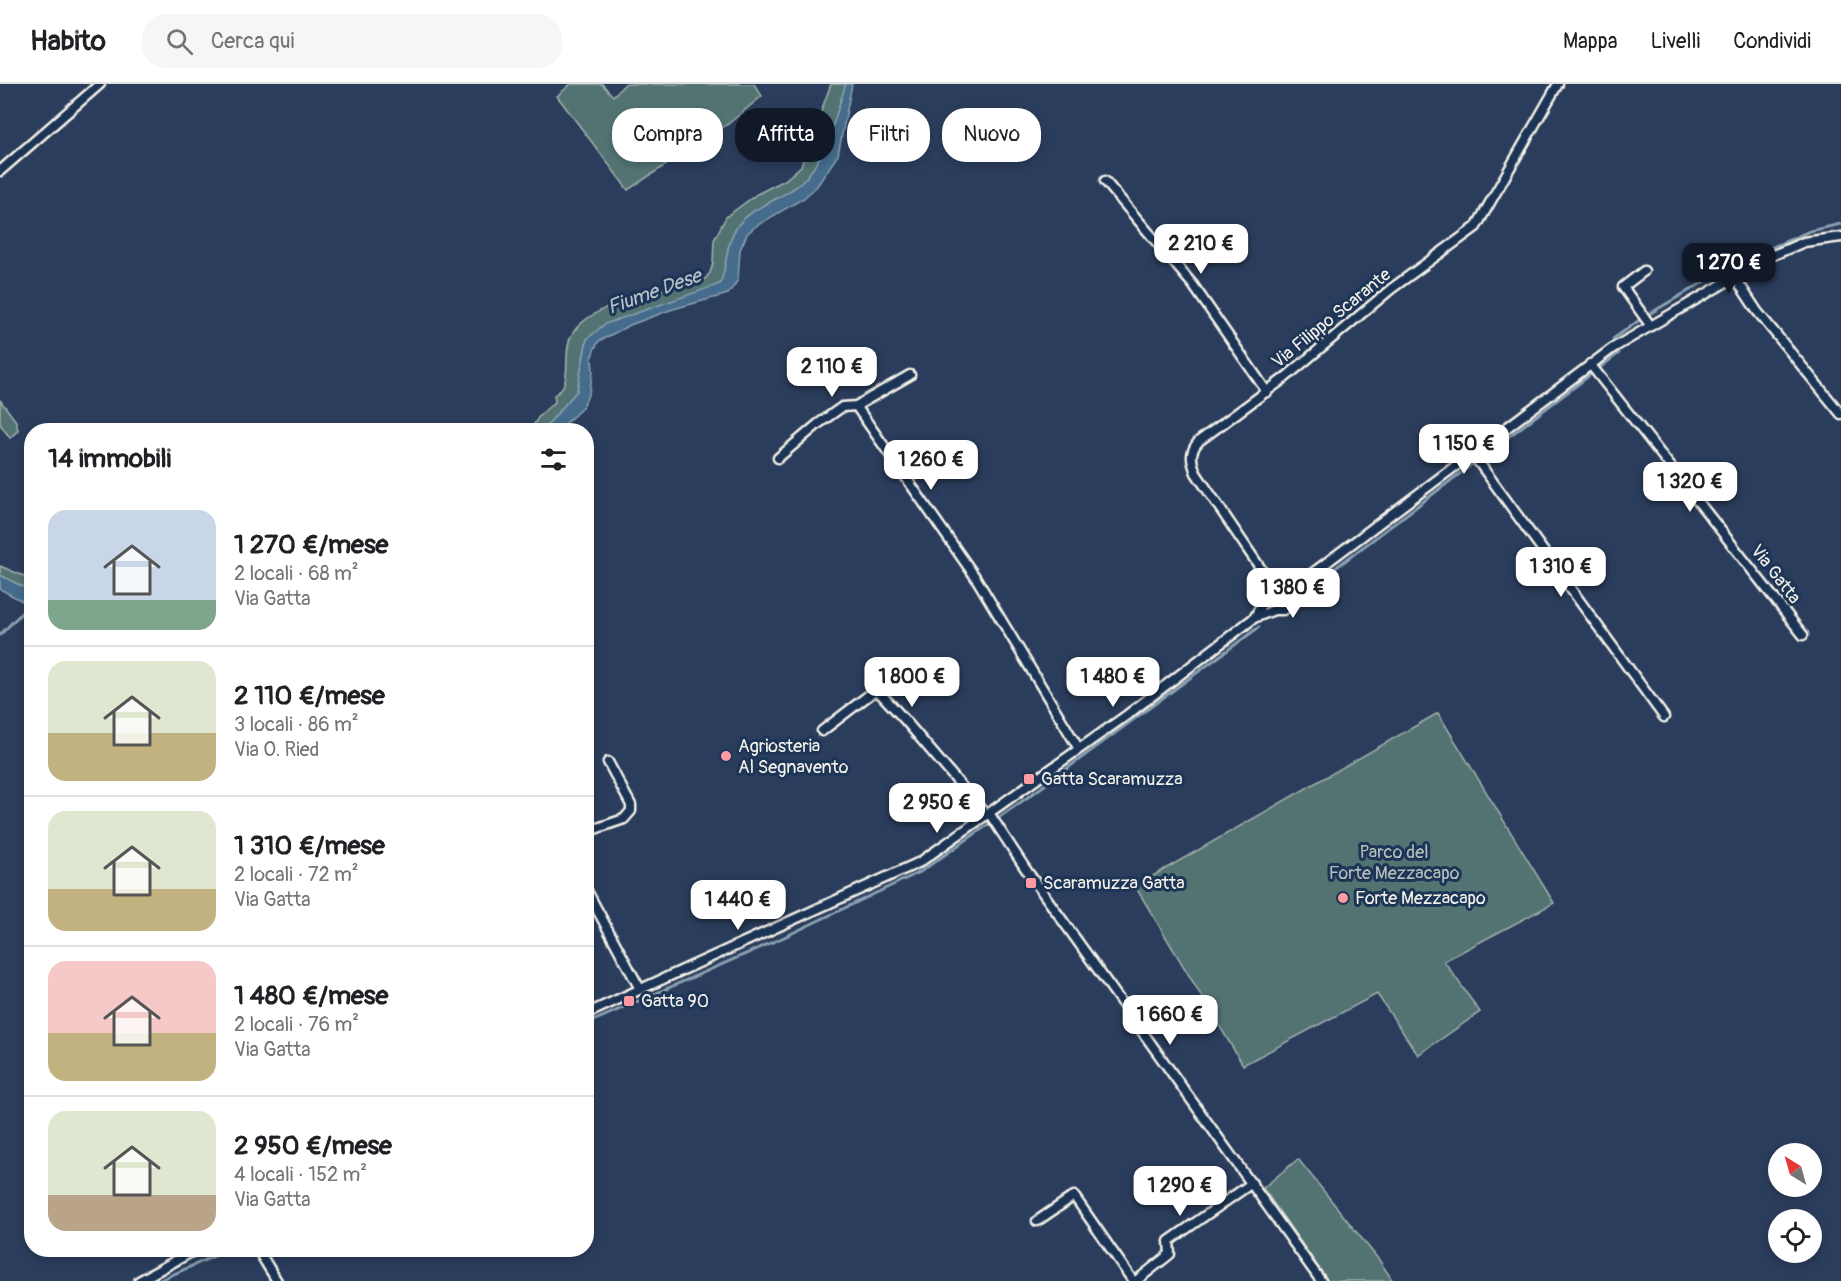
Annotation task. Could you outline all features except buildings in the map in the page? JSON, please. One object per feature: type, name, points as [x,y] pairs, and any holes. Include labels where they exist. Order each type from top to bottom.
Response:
[{"type":"street","points":[[0,171],[100,84]]},
{"type":"street","name":"Via Filippo Scarante","points":[[1280,586],[1263,572],[1196,473],[1191,457],[1193,449],[1199,441],[1267,392],[1326,345],[1391,289],[1476,227],[1558,84]]},
{"type":"street","points":[[1105,181],[1193,285],[1267,392]]},
{"type":"street","points":[[1254,618],[1287,607],[1302,581],[1476,457],[1650,325],[1734,276],[1796,245],[1815,239],[1839,237]]},
{"type":"street","points":[[1644,271],[1623,287],[1650,325]]},
{"type":"street","points":[[1734,276],[1757,311],[1841,414]]},
{"type":"street","name":"Via Gatta","points":[[1593,368],[1803,635]]},
{"type":"street","points":[[778,458],[842,407],[856,406],[910,375]]},
{"type":"street","points":[[856,406],[984,592],[1079,749]]},
{"type":"street","points":[[1476,457],[1664,717]]},
{"type":"street","name":"Via Filippo Scarante","points":[[1263,572],[1267,596]]},
{"type":"street","points":[[594,1010],[908,868],[929,856],[1079,749],[1254,618],[1262,608],[1269,591],[1302,581]]},
{"type":"street","points":[[1280,586],[1287,589],[1291,598]]},
{"type":"street","points":[[1267,596],[1270,607],[1274,610]]},
{"type":"street","points":[[822,730],[873,692],[880,693],[998,825],[1037,884],[1321,1281]]},
{"type":"street","points":[[594,829],[624,819],[631,811],[631,806],[608,762]]},
{"type":"street","points":[[594,904],[640,989]]},
{"type":"street","points":[[1037,1221],[1074,1196],[1135,1281],[1170,1254],[1169,1241],[1252,1183]]},
{"type":"street","points":[[139,1281],[182,1257]]},
{"type":"street","points":[[262,1257],[277,1281]]},
{"type":"green space","points":[[571,84],[602,84],[613,96],[625,84],[754,84],[762,96],[747,108],[735,108],[735,118],[723,127],[723,108],[612,108],[612,162],[670,162],[628,190],[557,96]]},
{"type":"green space","points":[[831,84],[846,84],[835,118],[835,108],[822,108]]},
{"type":"green space","points":[[802,162],[817,162],[801,183],[758,208],[737,227],[730,240],[720,284],[587,339],[577,391],[549,423],[535,423],[555,402],[554,395],[564,384],[568,344],[580,324],[612,305],[652,291],[705,279],[713,263],[714,240],[726,217],[757,194],[785,180]]},
{"type":"green space","points":[[0,400],[16,421],[18,430],[10,438],[0,424]]},
{"type":"green space","points":[[0,566],[24,576],[24,587],[0,575]]},
{"type":"green space","name":"Parco del Forte Mezzacapo","points":[[1438,713],[1554,903],[1444,961],[1480,1012],[1418,1055],[1377,994],[1243,1065],[1135,886]]},
{"type":"green space","points":[[1298,1159],[1379,1260],[1393,1281],[1328,1281],[1263,1188]]},
{"type":"water","points":[[846,84],[852,84],[847,108],[838,155],[835,159],[835,118]]},
{"type":"water","points":[[817,162],[833,162],[817,186],[804,198],[756,226],[747,234],[740,250],[738,280],[728,294],[673,309],[630,325],[599,341],[592,357],[593,372],[589,393],[582,408],[566,423],[549,423],[577,391],[587,339],[605,324],[720,284],[730,240],[737,227],[758,208],[793,189],[810,173]]},
{"type":"water","points":[[0,575],[24,587],[24,602],[0,589]]},
{"type":"waterway","points":[[1649,314],[1738,262],[1810,231],[1841,224]]},
{"type":"waterway","points":[[1615,341],[1613,339],[1641,319]]},
{"type":"waterway","points":[[1313,585],[1619,353],[1617,349]]},
{"type":"waterway","points":[[0,635],[24,610]]},
{"type":"waterway","points":[[594,1020],[782,938],[920,872],[1031,795],[1259,627]]},
{"type":"waterway","points":[[158,1281],[212,1257]]},
{"type":"place","name":"Agriosteria Al Segnavento","points":[[726,756]]},
{"type":"place","name":"Gatta Scaramuzza","points":[[1029,779]]},
{"type":"place","name":"Scaramuzza Gatta","points":[[1031,883]]},
{"type":"place","name":"Forte Mezzacapo","points":[[1343,898]]},
{"type":"place","name":"Gatta 90","points":[[629,1001]]},
{"type":"water label","name":"Fiume Dese","points":[[654,291]]}]
